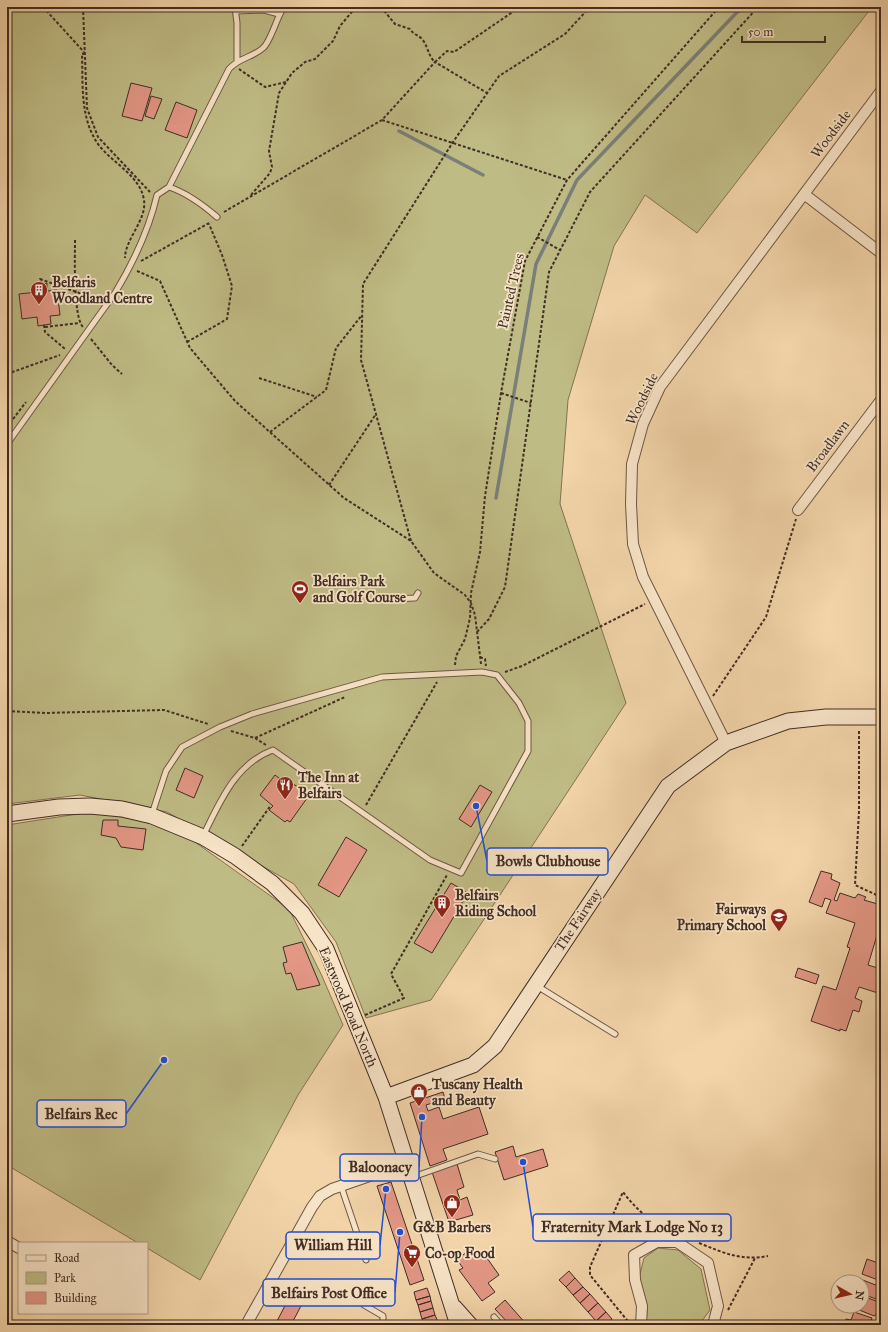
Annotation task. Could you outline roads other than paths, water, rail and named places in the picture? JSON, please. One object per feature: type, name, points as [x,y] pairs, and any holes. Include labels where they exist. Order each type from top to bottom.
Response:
[{"type":"street","name":"Woodside","points":[[726,744],[643,577],[633,544],[631,504],[632,464],[643,424],[660,387],[881,91]]},
{"type":"street","points":[[804,194],[881,253]]},
{"type":"street","name":"Broadlawn","points":[[798,510],[881,400]]},
{"type":"street","name":"The Fairway","points":[[386,1097],[473,1066],[495,1046],[668,786],[726,744],[788,721],[826,717],[881,716]]},
{"type":"street","name":"Eastwood Road North","points":[[7,814],[59,807],[90,806],[122,809],[152,816],[203,837],[235,856],[272,883],[302,913],[326,949],[386,1097],[450,1303],[460,1325]]},
{"type":"street","points":[[246,1325],[320,1196],[341,1186],[407,1163]]},
{"type":"street","points":[[7,1240],[18,1247]]},
{"type":"street","points":[[640,1325],[642,1306],[635,1280],[634,1255],[657,1242],[677,1242],[708,1264],[718,1306],[713,1325]]},
{"type":"lane","points":[[7,444],[87,334],[130,268],[154,210],[157,195],[169,187],[233,66],[237,61],[250,57],[264,48],[280,13],[264,10],[235,9],[237,61]]},
{"type":"lane","points":[[169,187],[178,190],[202,204],[217,216]]},
{"type":"lane","points":[[392,599],[415,598],[418,593]]},
{"type":"lane","points":[[152,816],[166,772],[182,747],[220,727],[252,714],[382,677],[482,672],[497,675],[520,703],[528,721],[528,751],[460,873],[430,860],[273,750],[260,755],[230,784],[203,837]]},
{"type":"lane","points":[[535,985],[616,1034]]},
{"type":"lane","points":[[412,1177],[478,1154],[495,1159]]},
{"type":"lane","points":[[341,1186],[366,1260]]},
{"type":"lane","points":[[357,1290],[364,1305],[382,1316],[382,1325]]},
{"type":"lane","points":[[494,1316],[501,1325]]},
{"type":"waterway","points":[[496,498],[536,264],[577,180],[742,7]]},
{"type":"waterway","points":[[399,131],[483,175]]},
{"type":"place","name":"Belfaris Woodland Centre","points":[[39,305]]},
{"type":"place","name":"Belfairs Park and Golf Course","points":[[300,604]]},
{"type":"place","name":"The Inn at Belfairs","points":[[285,800]]},
{"type":"place","name":"Bowls Clubhouse","points":[[476,806]]},
{"type":"place","name":"Belfairs Riding School","points":[[442,918]]},
{"type":"place","name":"Fairways Primary School","points":[[779,932]]},
{"type":"place","name":"Belfairs Rec","points":[[164,1060]]},
{"type":"place","name":"Tuscany Health and Beauty","points":[[419,1107]]},
{"type":"place","name":"Baloonacy","points":[[422,1117]]},
{"type":"place","name":"Fraternity Mark Lodge No 13","points":[[523,1162]]},
{"type":"place","name":"William Hill","points":[[386,1189]]},
{"type":"place","name":"G&B Barbers","points":[[452,1218]]},
{"type":"place","name":"Belfairs Post Office","points":[[400,1232]]},
{"type":"place","name":"Co-op Food","points":[[412,1268]]}]
